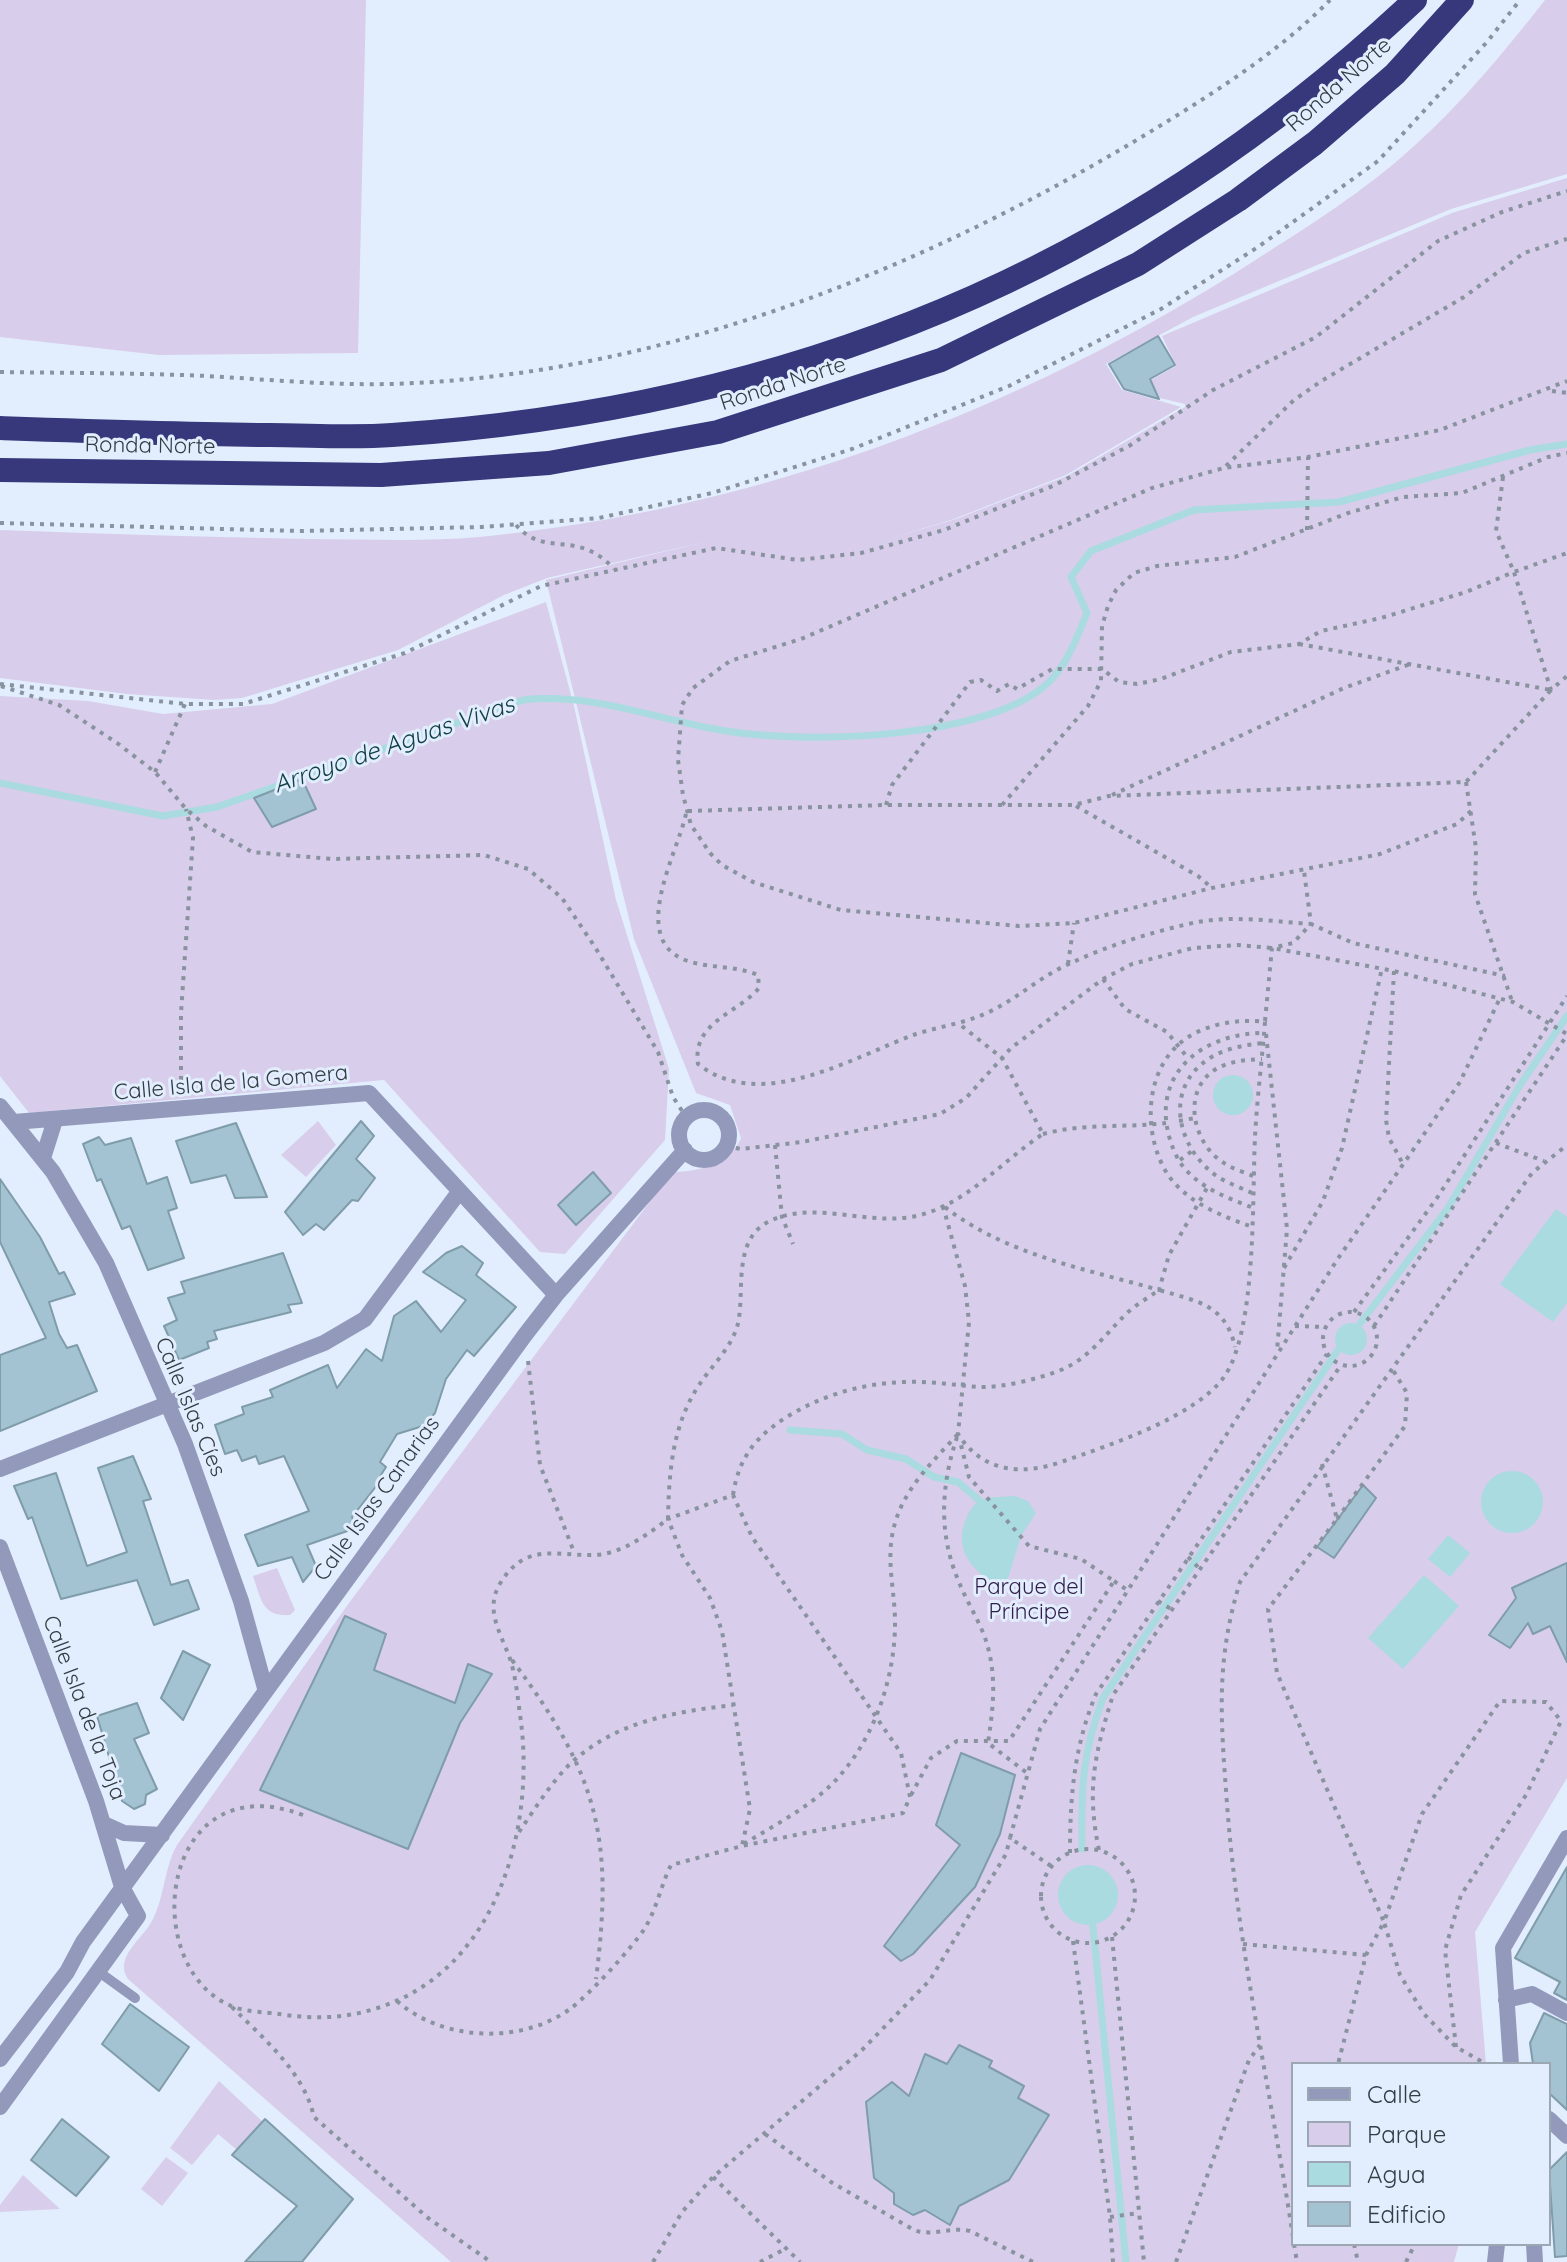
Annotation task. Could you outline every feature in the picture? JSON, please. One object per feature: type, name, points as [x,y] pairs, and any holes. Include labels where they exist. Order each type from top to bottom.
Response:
[{"type":"highway","name":"Ronda Norte","points":[[0,428],[387,436],[486,428],[605,411],[716,388],[817,359],[917,323],[1116,227],[1198,176],[1270,123],[1346,65],[1415,0]]},
{"type":"highway","name":"Ronda Norte","points":[[0,470],[381,475],[549,463],[718,432],[941,360],[1138,264],[1238,200],[1315,143],[1395,74],[1462,0]]},
{"type":"street","name":"Calle Isla de la Gomera","points":[[14,1122],[369,1093],[556,1295]]},
{"type":"street","name":"Calle Islas Cíes","points":[[0,1106],[43,1158],[106,1263],[185,1444],[236,1587],[265,1688]]},
{"type":"street","points":[[701,1110],[717,1113],[728,1125],[726,1146],[719,1155],[703,1160],[685,1150],[679,1131],[686,1117],[701,1110]]},
{"type":"street","points":[[43,1158],[55,1120]]},
{"type":"street","name":"Calle Islas Canarias","points":[[0,2059],[78,1956],[122,1887],[265,1688],[525,1335],[556,1295],[685,1150]]},
{"type":"street","points":[[0,1469],[324,1343],[365,1319],[459,1192]]},
{"type":"street","name":"Calle Isla de la Toja","points":[[0,1547],[104,1824],[122,1887]]},
{"type":"street","points":[[104,1824],[124,1833],[162,1835]]},
{"type":"street","points":[[1511,2062],[1503,1948],[1564,1850]]},
{"type":"street","points":[[0,2107],[136,1922],[138,1916],[122,1887]]},
{"type":"street","points":[[78,1956],[99,1972]]},
{"type":"street","points":[[1506,2000],[1532,1994],[1567,2013]]},
{"type":"street","points":[[1551,2121],[1567,2136]]},
{"type":"lane","points":[[99,1972],[135,1998]]},
{"type":"path","points":[[0,372],[416,383],[576,365],[746,323],[892,264],[1061,185],[1198,102],[1305,25],[1330,0]]},
{"type":"path","points":[[0,685],[185,704],[243,704],[405,653],[541,586],[716,548],[798,560],[861,553],[971,519],[1055,485],[1129,446],[1213,390],[1316,337],[1438,241],[1502,212],[1567,191]]},
{"type":"path","points":[[1224,468],[1294,400],[1375,346],[1464,297],[1524,253],[1567,239]]},
{"type":"path","points":[[1471,811],[1457,824],[1380,854],[1212,888],[1074,923],[1019,926],[892,917],[812,903],[753,882],[722,865],[700,840],[687,811],[678,760],[679,725],[685,696],[730,661],[816,633],[1152,488],[1224,468],[1308,457],[1440,430],[1567,381]]},
{"type":"path","points":[[1550,390],[1567,393]]},
{"type":"path","points":[[1002,805],[1088,706],[1101,681],[1102,626],[1108,606],[1116,590],[1134,573],[1157,566],[1235,557],[1348,513],[1403,497],[1462,493],[1548,457],[1567,453]]},
{"type":"path","points":[[1307,528],[1308,457]]},
{"type":"path","points":[[1503,477],[1496,531],[1514,572],[1551,690]]},
{"type":"path","points":[[516,525],[533,540],[587,547],[614,569]]},
{"type":"path","points":[[1299,644],[1321,631],[1452,597],[1567,553]]},
{"type":"path","points":[[886,805],[892,785],[915,760],[931,732],[970,682],[981,680],[997,691],[1009,684],[1017,689],[1052,669],[1102,669],[1119,682],[1137,684],[1179,674],[1231,652],[1299,644],[1551,690]]},
{"type":"path","points":[[687,811],[886,805],[1074,805],[1109,796],[1344,688],[1413,663]]},
{"type":"path","points":[[1109,796],[1466,782],[1567,676]]},
{"type":"path","points":[[0,685],[59,705],[155,772],[186,809],[206,826],[252,852],[332,859],[484,855],[528,869],[562,898],[595,947],[658,1052],[673,1097],[686,1117]]},
{"type":"path","points":[[155,772],[185,704]]},
{"type":"path","points":[[1466,782],[1471,811],[1475,894],[1513,1002]]},
{"type":"path","points":[[1074,805],[1198,876],[1212,888]]},
{"type":"path","points":[[180,1109],[181,1013],[193,838],[186,809]]},
{"type":"path","points":[[687,811],[658,914],[661,941],[684,959],[748,971],[758,975],[761,982],[748,1000],[703,1032],[696,1053],[698,1064],[710,1073],[761,1082],[792,1079],[992,1011],[1068,964],[1162,931],[1208,920],[1311,924],[1353,943],[1505,976]]},
{"type":"path","points":[[1304,871],[1311,924]]},
{"type":"path","points":[[1068,964],[1074,923]]},
{"type":"path","points":[[1272,948],[1293,943],[1311,924]]},
{"type":"path","points":[[726,1146],[741,1149],[775,1145],[912,1122],[940,1114],[966,1098],[1002,1058],[1103,979],[1132,964],[1193,948],[1237,945],[1272,948],[1382,968],[1513,1002],[1567,1034],[1374,1326]]},
{"type":"path","points":[[958,1434],[968,1450],[1002,1470],[1059,1463],[1132,1437],[1202,1399],[1225,1376],[1246,1310],[1253,1176],[1272,948]]},
{"type":"path","points":[[1283,1269],[1323,1201],[1342,1148],[1382,968]]},
{"type":"path","points":[[1394,971],[1386,1120],[1389,1138],[1403,1164]]},
{"type":"path","points":[[1103,979],[1125,1009],[1167,1032],[1188,1058]]},
{"type":"path","points":[[1354,1312],[1437,1198],[1567,996]]},
{"type":"path","points":[[653,2262],[682,2212],[713,2177],[862,2050],[930,1980],[1006,1854],[1040,1729],[1295,1326],[1460,1082],[1500,998]]},
{"type":"path","points":[[1250,1226],[1200,1203],[1170,1178],[1156,1154],[1150,1125],[1151,1098],[1177,1045],[1228,1022],[1265,1022]]},
{"type":"path","points":[[1265,1022],[1287,1229],[1276,1356]]},
{"type":"path","points":[[958,1023],[1002,1058],[1043,1134]]},
{"type":"path","points":[[1251,1207],[1207,1188],[1185,1169],[1171,1144],[1164,1113],[1170,1090],[1188,1058],[1241,1033],[1264,1033]]},
{"type":"path","points":[[1221,1040],[1226,1051]]},
{"type":"path","points":[[1252,1193],[1213,1172],[1192,1151],[1179,1121],[1182,1094],[1197,1069],[1226,1051],[1263,1043]]},
{"type":"path","points":[[1253,1176],[1219,1159],[1198,1132],[1195,1118],[1198,1088],[1205,1080],[1233,1061],[1262,1059]]},
{"type":"path","points":[[1197,1069],[1205,1080]]},
{"type":"path","points":[[1170,1090],[1182,1094]]},
{"type":"path","points":[[1179,1121],[1195,1118]]},
{"type":"path","points":[[742,1846],[750,1809],[722,1631],[710,1598],[682,1555],[668,1519],[669,1480],[678,1427],[689,1400],[737,1329],[743,1259],[758,1229],[794,1213],[885,1218],[916,1216],[943,1206],[1043,1134],[1070,1126],[1166,1123]]},
{"type":"path","points":[[1496,1143],[1544,1161]]},
{"type":"path","points":[[775,1145],[782,1217],[793,1244]]},
{"type":"path","points":[[1291,2225],[1233,1883],[1220,1702],[1223,1642],[1240,1582],[1391,1367],[1544,1161],[1567,1145]]},
{"type":"path","points":[[1180,1160],[1192,1151]]},
{"type":"path","points":[[1213,1172],[1219,1159]]},
{"type":"path","points":[[910,1797],[901,1753],[752,1537],[733,1495],[737,1473],[749,1447],[766,1429],[797,1411],[835,1394],[870,1385],[966,1384],[979,1387],[1062,1369],[1104,1339],[1127,1313],[1159,1290],[1169,1255],[1207,1188]]},
{"type":"path","points":[[943,1206],[972,1228],[1012,1246],[1218,1311],[1230,1327],[1235,1349]]},
{"type":"path","points":[[943,1206],[965,1286],[969,1322],[966,1384],[958,1434],[945,1472],[943,1508],[957,1579],[987,1644],[995,1687],[988,1743]]},
{"type":"path","points":[[1354,1312],[1374,1326],[1377,1339],[1373,1354],[1360,1364],[1341,1365],[1327,1354],[1323,1336],[1335,1316],[1354,1312]]},
{"type":"path","points":[[1295,1326],[1326,1327]]},
{"type":"path","points":[[525,1335],[540,1465],[574,1552]]},
{"type":"path","points":[[1070,1853],[1070,1800],[1081,1729],[1096,1694],[1327,1354]]},
{"type":"path","points":[[1099,1850],[1092,1817],[1097,1744],[1113,1695],[1341,1365]]},
{"type":"path","points":[[1391,1367],[1407,1393],[1405,1426],[1268,1609],[1277,1673],[1384,1922],[1400,1975],[1424,2014],[1456,2047],[1482,2062]]},
{"type":"path","points":[[958,1434],[969,1477],[1029,1546],[1081,1559],[1127,1590]]},
{"type":"path","points":[[742,1846],[830,1786],[851,1760],[877,1715],[895,1640],[888,1563],[897,1515],[926,1469],[958,1434]]},
{"type":"path","points":[[1322,1464],[1337,1519]]},
{"type":"path","points":[[596,1981],[604,1920],[603,1848],[595,1807],[575,1759],[548,1708],[509,1657],[495,1626],[494,1598],[500,1582],[516,1564],[534,1556],[574,1552],[593,1555],[619,1550],[668,1519],[733,1495]]},
{"type":"path","points":[[1188,1557],[1199,1568]]},
{"type":"path","points":[[397,2001],[426,2022],[477,2034],[525,2029],[569,2009],[645,1927],[671,1865],[742,1846],[892,1818],[903,1813],[931,1758],[957,1741],[1009,1741],[1114,1581]]},
{"type":"path","points":[[1158,1601],[1171,1609]]},
{"type":"path","points":[[231,2006],[304,2018],[343,2018],[397,2001],[425,1985],[469,1945],[492,1909],[517,1834],[524,1761],[509,1657]]},
{"type":"path","points":[[1339,2062],[1366,1955],[1384,1922],[1422,1814],[1460,1754],[1500,1701],[1546,1702],[1561,1721],[1526,1795],[1461,1895],[1445,1950],[1456,2047]]},
{"type":"path","points":[[517,1834],[575,1759],[602,1739],[638,1723],[672,1713],[733,1705]]},
{"type":"path","points":[[988,1743],[1027,1773]]},
{"type":"path","points":[[303,1815],[261,1804],[220,1813],[195,1838],[181,1861],[175,1915],[178,1942],[187,1963],[205,1985],[231,2006],[281,2056],[310,2102],[314,2117],[428,2218],[491,2262]]},
{"type":"path","points":[[1010,1838],[1051,1866]]},
{"type":"path","points":[[1082,1849],[1099,1850],[1123,1864],[1132,1878],[1135,1894],[1130,1918],[1112,1937],[1098,1943],[1073,1941],[1058,1933],[1047,1921],[1040,1898],[1043,1880],[1051,1866],[1070,1853],[1082,1849]]},
{"type":"path","points":[[1112,1937],[1144,2262]]},
{"type":"path","points":[[1073,1941],[1110,2217],[1113,2262]]},
{"type":"path","points":[[1243,1944],[1366,1955]]},
{"type":"path","points":[[1176,2262],[1249,2060],[1261,2044]]},
{"type":"path","points":[[765,2134],[831,2182],[914,2230],[924,2234],[960,2228],[1033,2262]]},
{"type":"path","points":[[713,2177],[800,2262]]},
{"type":"path","points":[[1110,2217],[1139,2213]]},
{"type":"path","points":[[760,2262],[787,2248]]},
{"type":"green space","points":[[0,0],[366,0],[358,353],[159,355],[0,337]]},
{"type":"green space","name":"Parque del Príncipe","points":[[1545,0],[1567,0],[1567,174],[1451,209],[1193,317],[1106,364],[1122,390],[1181,407],[1066,475],[954,519],[878,542],[956,519],[1067,476],[1185,407],[1185,404],[1160,398],[1151,380],[1176,366],[1162,336],[1452,213],[1567,178],[1567,1778],[1475,1932],[1486,2062],[1291,2062],[1291,2246],[1458,2246],[1454,2262],[451,2262],[128,1979],[124,1963],[153,1919],[177,1845],[349,1603],[672,1172],[713,1165],[730,1154],[741,1138],[730,1105],[696,1093],[634,939],[546,580],[709,541],[547,578],[504,595],[398,650],[242,698],[214,700],[127,694],[0,678],[0,530],[308,539],[479,537],[583,524],[684,504],[785,477],[883,445],[979,407],[1073,364],[1165,315],[1316,221],[1376,178],[1449,112]]},
{"type":"green space","points":[[546,602],[574,706],[616,900],[669,1069],[665,1140],[565,1254],[540,1252],[384,1080],[29,1113],[0,1076],[0,696],[88,701],[163,714],[272,704]]},
{"type":"green space","points":[[318,1121],[336,1145],[306,1177],[281,1155]]},
{"type":"green space","points":[[277,1568],[295,1610],[290,1615],[268,1610],[253,1576]]},
{"type":"green space","points":[[219,2081],[263,2122],[237,2150],[218,2134],[192,2165],[170,2148]]},
{"type":"green space","points":[[166,2157],[188,2173],[162,2206],[141,2189]]},
{"type":"green space","points":[[23,2175],[60,2209],[0,2212],[0,2205]]},
{"type":"water","points":[[1233,1075],[1247,1081],[1253,1095],[1247,1109],[1233,1115],[1219,1109],[1213,1095],[1219,1081]]},
{"type":"water","points":[[1556,1209],[1567,1217],[1567,1303],[1553,1322],[1500,1284]]},
{"type":"water","points":[[1351,1323],[1363,1327],[1367,1339],[1363,1351],[1351,1355],[1339,1351],[1335,1339],[1339,1327]]},
{"type":"water","points":[[1512,1471],[1524,1473],[1534,1480],[1541,1490],[1541,1514],[1534,1524],[1524,1531],[1512,1533],[1500,1531],[1490,1524],[1483,1514],[1481,1502],[1483,1490],[1490,1480],[1500,1473]]},
{"type":"water","points":[[1015,1496],[1028,1501],[1036,1513],[1021,1536],[1005,1588],[985,1577],[969,1561],[962,1542],[962,1531],[969,1513],[979,1501]]},
{"type":"water","points":[[1448,1535],[1470,1553],[1450,1577],[1428,1559]]},
{"type":"water","points":[[1424,1575],[1459,1606],[1403,1669],[1368,1638]]},
{"type":"water","points":[[1088,1865],[1110,1873],[1118,1895],[1110,1917],[1088,1925],[1066,1917],[1058,1895],[1066,1873]]},
{"type":"building","points":[[1158,336],[1175,365],[1150,379],[1159,399],[1124,389],[1109,364]]},
{"type":"building","points":[[302,779],[316,809],[272,827],[254,798]]},
{"type":"building","points":[[361,1121],[374,1136],[356,1159],[375,1178],[358,1201],[352,1200],[324,1230],[316,1224],[303,1235],[285,1212]]},
{"type":"building","points":[[236,1123],[267,1197],[235,1198],[226,1175],[191,1183],[176,1141]]},
{"type":"building","points":[[99,1137],[105,1145],[131,1138],[147,1184],[167,1177],[177,1208],[168,1211],[184,1258],[148,1270],[130,1226],[122,1229],[101,1179],[97,1181],[83,1144]]},
{"type":"building","points":[[593,1172],[611,1193],[576,1225],[558,1205]]},
{"type":"building","points":[[0,1179],[40,1237],[59,1274],[64,1272],[75,1294],[49,1302],[59,1334],[67,1348],[77,1345],[97,1391],[0,1431],[0,1355],[46,1338],[0,1242]]},
{"type":"building","points":[[462,1246],[483,1263],[476,1275],[516,1307],[474,1356],[467,1350],[446,1379],[435,1413],[423,1426],[397,1434],[380,1462],[386,1467],[379,1478],[381,1480],[352,1517],[356,1528],[307,1545],[316,1566],[303,1582],[292,1557],[258,1566],[245,1535],[309,1511],[284,1456],[259,1464],[256,1456],[242,1461],[237,1450],[225,1454],[215,1425],[244,1414],[242,1407],[273,1397],[270,1390],[328,1365],[337,1388],[366,1349],[382,1361],[394,1316],[416,1301],[441,1332],[466,1300],[423,1272],[446,1253]]},
{"type":"building","points":[[283,1253],[302,1303],[288,1305],[291,1312],[214,1331],[217,1339],[207,1342],[209,1348],[179,1360],[164,1326],[177,1320],[168,1298],[185,1293],[181,1282]]},
{"type":"building","points":[[133,1456],[151,1499],[143,1501],[171,1585],[188,1580],[199,1609],[154,1625],[137,1580],[61,1599],[32,1517],[28,1519],[14,1486],[56,1473],[87,1566],[127,1552],[98,1468]]},
{"type":"building","points":[[1363,1485],[1376,1498],[1334,1558],[1317,1547]]},
{"type":"building","points":[[1567,1563],[1567,1662],[1550,1626],[1533,1634],[1528,1623],[1510,1648],[1489,1635],[1516,1598],[1512,1588]]},
{"type":"building","points":[[345,1616],[386,1634],[374,1670],[455,1703],[468,1664],[492,1674],[460,1723],[408,1849],[260,1790]]},
{"type":"building","points":[[183,1651],[210,1665],[183,1720],[161,1698]]},
{"type":"building","points":[[137,1703],[149,1733],[134,1739],[157,1789],[146,1795],[145,1804],[134,1809],[122,1801],[97,1716]]},
{"type":"building","points":[[961,1753],[1015,1775],[1000,1834],[975,1887],[913,1954],[901,1961],[884,1946],[960,1845],[936,1825]]},
{"type":"building","points":[[1567,1867],[1567,2000],[1554,1993],[1560,1982],[1515,1958]]},
{"type":"building","points":[[130,2004],[189,2047],[159,2091],[102,2044]]},
{"type":"building","points":[[1544,2013],[1567,2024],[1567,2110],[1551,2095],[1551,2062],[1533,2062],[1530,2043]]},
{"type":"building","points":[[959,2045],[992,2061],[989,2067],[1024,2086],[1018,2098],[1049,2115],[1009,2180],[959,2206],[950,2225],[925,2210],[913,2215],[894,2204],[894,2193],[874,2178],[866,2102],[892,2082],[909,2096],[925,2054],[947,2064]]},
{"type":"building","points":[[62,2119],[109,2157],[76,2196],[31,2160]]},
{"type":"building","points":[[265,2119],[353,2199],[302,2262],[245,2262],[297,2206],[232,2155]]},
{"type":"building","points":[[1567,2152],[1567,2256],[1555,2257],[1551,2168]]},
{"type":"waterway","name":"Arroyo de Aguas Vivas","points":[[0,783],[163,816],[217,807],[523,700],[599,703],[700,726],[760,735],[847,737],[941,726],[984,716],[1021,701],[1056,675],[1087,613],[1071,577],[1091,551],[1194,510],[1339,502],[1530,450],[1567,444]]},
{"type":"waterway","points":[[1359,1325],[1448,1208],[1520,1085],[1567,1016]]},
{"type":"waterway","points":[[1082,1849],[1084,1772],[1103,1698],[1338,1350]]},
{"type":"waterway","points":[[790,1430],[842,1434],[867,1450],[906,1459],[934,1477],[958,1482],[980,1501]]},
{"type":"waterway","points":[[1093,1926],[1126,2262]]}]
